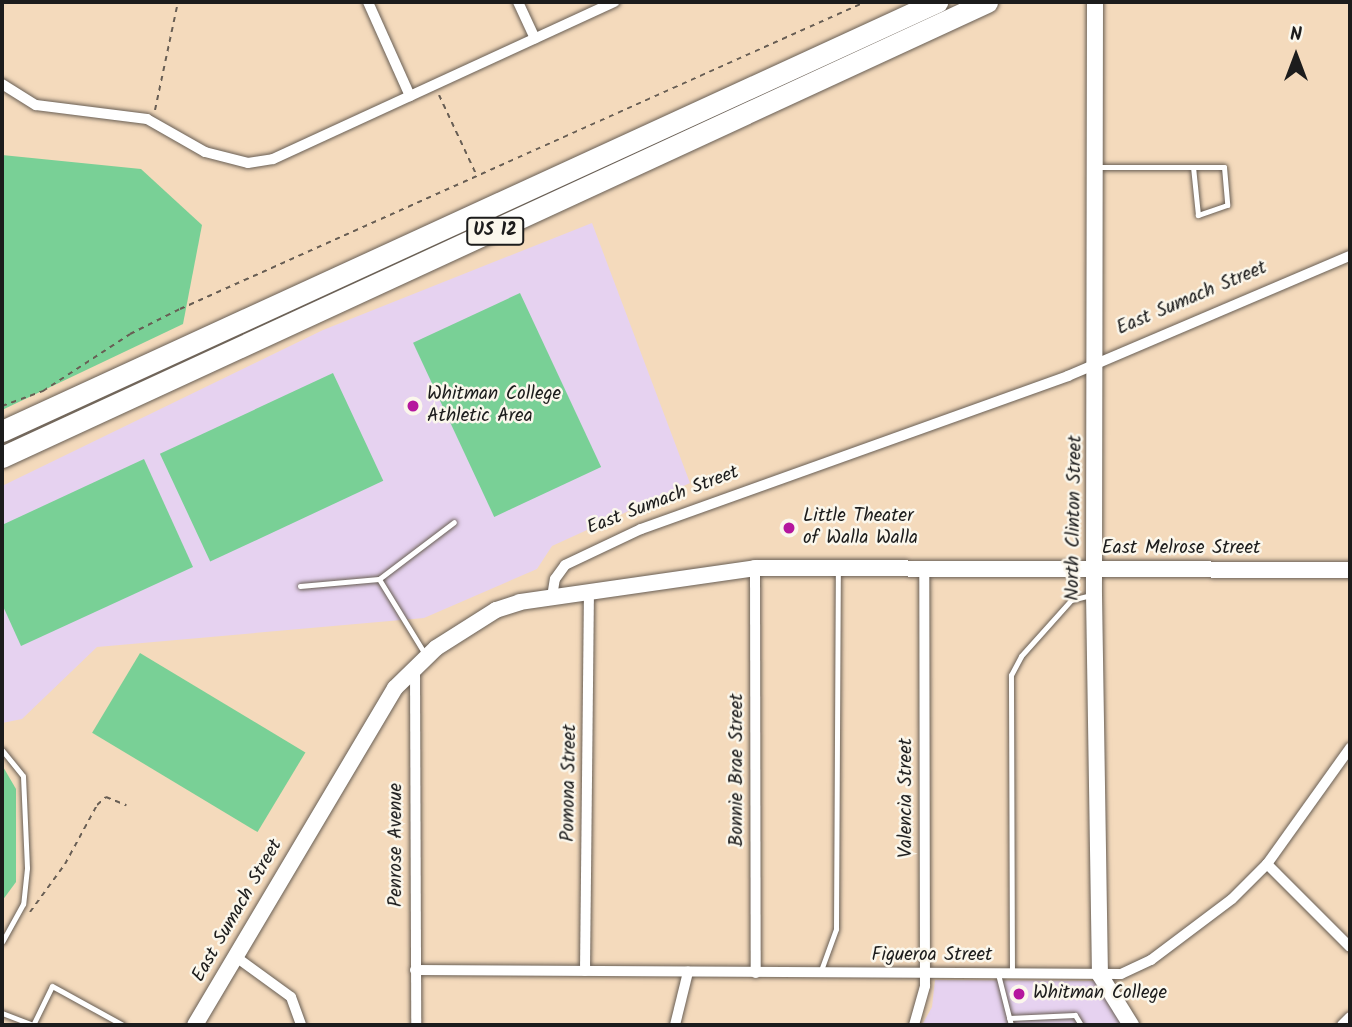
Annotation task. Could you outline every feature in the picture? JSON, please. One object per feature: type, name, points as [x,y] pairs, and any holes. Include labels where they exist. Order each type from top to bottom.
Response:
[{"type":"highway","name":"US 12","points":[[2,431],[937,2]]},
{"type":"highway","points":[[841,69],[963,2]]},
{"type":"highway","name":"US 12","points":[[2,457],[987,2]]},
{"type":"main road","name":"North Clinton Street","points":[[1096,2],[1098,362],[1094,595],[1100,975]]},
{"type":"main road","name":"East Melrose Street","points":[[552,597],[589,594],[717,570],[755,568],[1350,570]]},
{"type":"main road","name":"East Sumach Street","points":[[195,1025],[381,709],[420,660],[496,610],[552,597]]},
{"type":"main road","points":[[1100,975],[1131,1025]]},
{"type":"street","points":[[368,2],[410,96]]},
{"type":"street","points":[[518,2],[536,38]]},
{"type":"street","points":[[2,84],[36,105],[117,112],[152,121],[205,152],[248,163],[273,159],[615,2]]},
{"type":"street","name":"East Sumach Street","points":[[552,597],[555,579],[565,565],[641,529],[1098,362],[1350,256]]},
{"type":"street","name":"Bonnie Brae Street","points":[[755,568],[756,973]]},
{"type":"street","name":"Valencia Street","points":[[914,1025],[923,1000],[925,974],[925,568]]},
{"type":"street","name":"Pomona Street","points":[[586,971],[589,594]]},
{"type":"street","name":"Penrose Avenue","points":[[416,1025],[420,660]]},
{"type":"street","name":"Figueroa Street","points":[[415,970],[1100,975],[1133,971],[1204,923],[1266,864],[1350,748]]},
{"type":"street","points":[[1266,864],[1350,947]]},
{"type":"street","points":[[236,957],[291,997],[301,1025]]},
{"type":"street","points":[[674,1025],[688,972]]},
{"type":"street","points":[[1342,1025],[1350,1017]]},
{"type":"lane","points":[[1098,167],[1193,167],[1224,167],[1227,205],[1198,215],[1193,167]]},
{"type":"lane","points":[[300,586],[379,579],[454,522]]},
{"type":"lane","points":[[820,973],[836,929],[838,567]]},
{"type":"lane","points":[[379,579],[420,660]]},
{"type":"lane","points":[[1012,974],[1011,675],[1021,656],[1071,600],[1094,595]]},
{"type":"lane","points":[[2,750],[23,776],[27,867],[23,904],[2,942]]},
{"type":"lane","points":[[998,974],[1010,1022],[1075,1015],[1081,1025]]},
{"type":"lane","points":[[2,1013],[32,1025],[52,986],[123,1025]]},
{"type":"path","points":[[152,121],[178,2]]},
{"type":"path","points":[[2,406],[43,391],[130,334],[180,309],[865,2]]},
{"type":"path","points":[[434,85],[477,177]]},
{"type":"path","points":[[27,915],[65,864],[97,805],[106,797],[126,804]]},
{"type":"shaded area","name":"Whitman College Athletic Area","points":[[592,223],[690,483],[552,546],[537,569],[424,618],[97,647],[22,719],[2,723],[2,486],[323,330]]},
{"type":"shaded area","name":"Whitman College","points":[[935,980],[1095,981],[1124,1025],[922,1025],[932,1007]]},
{"type":"green space","points":[[2,155],[141,169],[202,225],[183,324],[2,410]]},
{"type":"green space","points":[[520,293],[601,467],[494,517],[413,343]]},
{"type":"green space","points":[[333,373],[383,481],[210,562],[160,454]]},
{"type":"green space","points":[[144,459],[193,567],[21,646],[2,604],[2,525]]},
{"type":"green space","points":[[140,653],[305,752],[258,832],[92,733]]},
{"type":"green space","points":[[2,765],[16,789],[16,882],[2,901]]},
{"type":"place","name":"Whitman College Athletic Area","points":[[413,406]]},
{"type":"place","name":"Little Theater of Walla Walla","points":[[789,528]]},
{"type":"place","name":"Whitman College","points":[[1019,994]]}]
